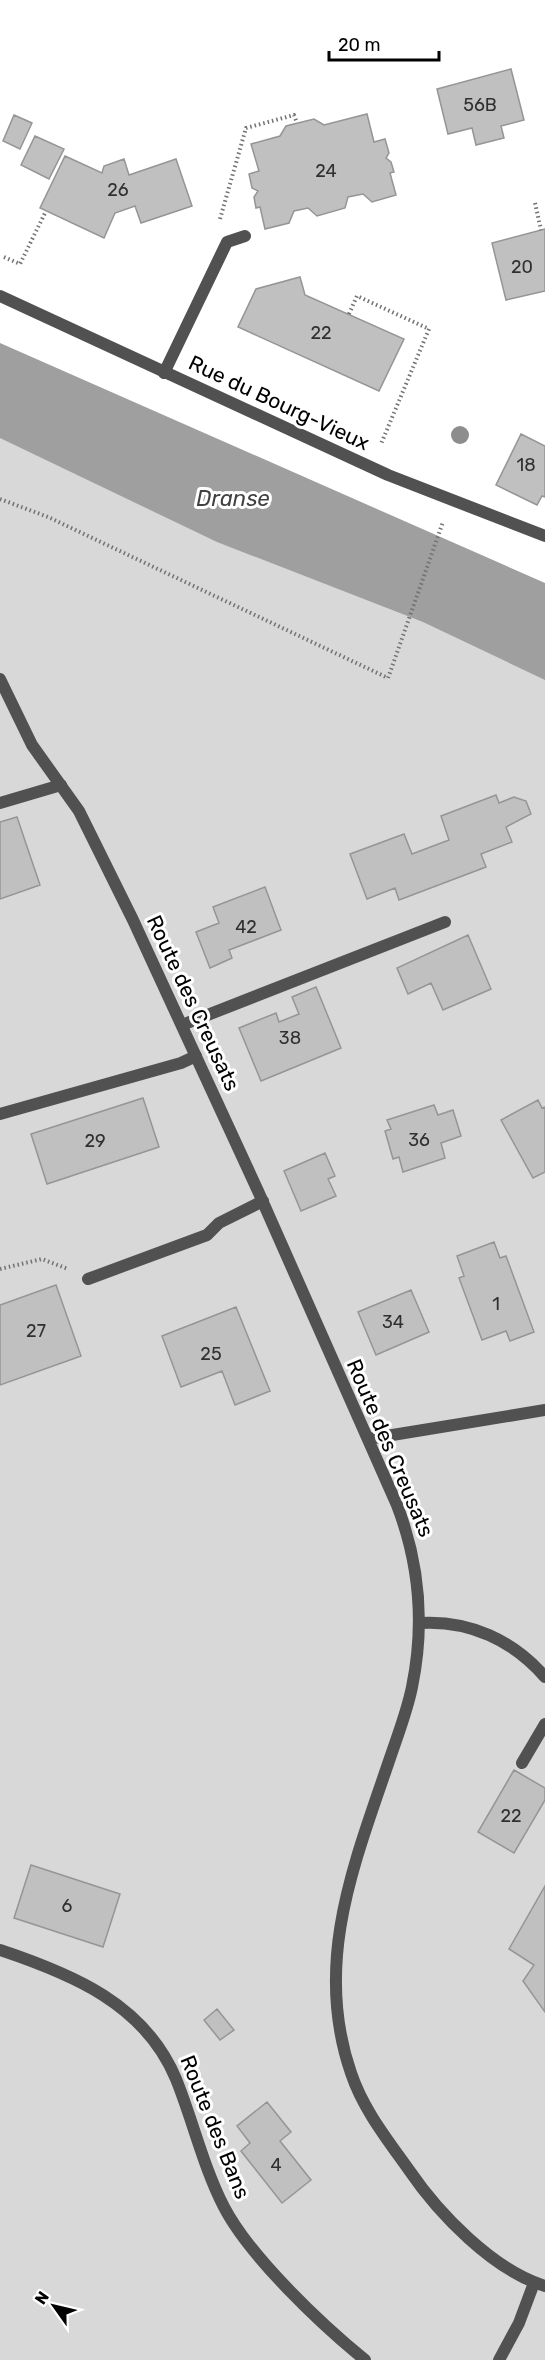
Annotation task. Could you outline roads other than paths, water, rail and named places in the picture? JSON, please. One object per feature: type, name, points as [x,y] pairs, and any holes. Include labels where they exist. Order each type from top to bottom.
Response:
[{"type":"street","points":[[165,373],[227,242],[245,236]]},
{"type":"street","name":"Rue du Bourg-Vieux","points":[[0,296],[371,467],[545,536]]},
{"type":"street","name":"Route des Creusats","points":[[0,679],[32,745],[79,811],[182,1025],[368,1439],[407,1532],[418,1583],[420,1623],[412,1688],[353,1866],[342,1907],[336,1970],[343,2043],[351,2073],[364,2106],[420,2185],[476,2244],[539,2284]]},
{"type":"street","points":[[0,802],[61,785]]},
{"type":"street","points":[[182,1025],[445,922]]},
{"type":"street","points":[[0,1114],[181,1063],[196,1056]]},
{"type":"street","points":[[88,1279],[207,1235],[219,1223],[262,1201]]},
{"type":"street","points":[[368,1439],[545,1410]]},
{"type":"street","points":[[420,1623],[443,1622],[480,1631],[506,1643],[534,1665],[545,1677]]},
{"type":"street","points":[[522,1763],[545,1724]]},
{"type":"street","name":"Route des Bans","points":[[0,1950],[47,1965],[104,1993],[128,2012],[149,2034],[165,2056],[176,2078],[209,2174],[225,2209],[278,2278],[365,2360]]},
{"type":"street","points":[[499,2360],[539,2284]]},
{"type":"water","name":"Dranse","points":[[0,343],[545,583],[545,680],[423,622],[217,542],[0,438]]}]
